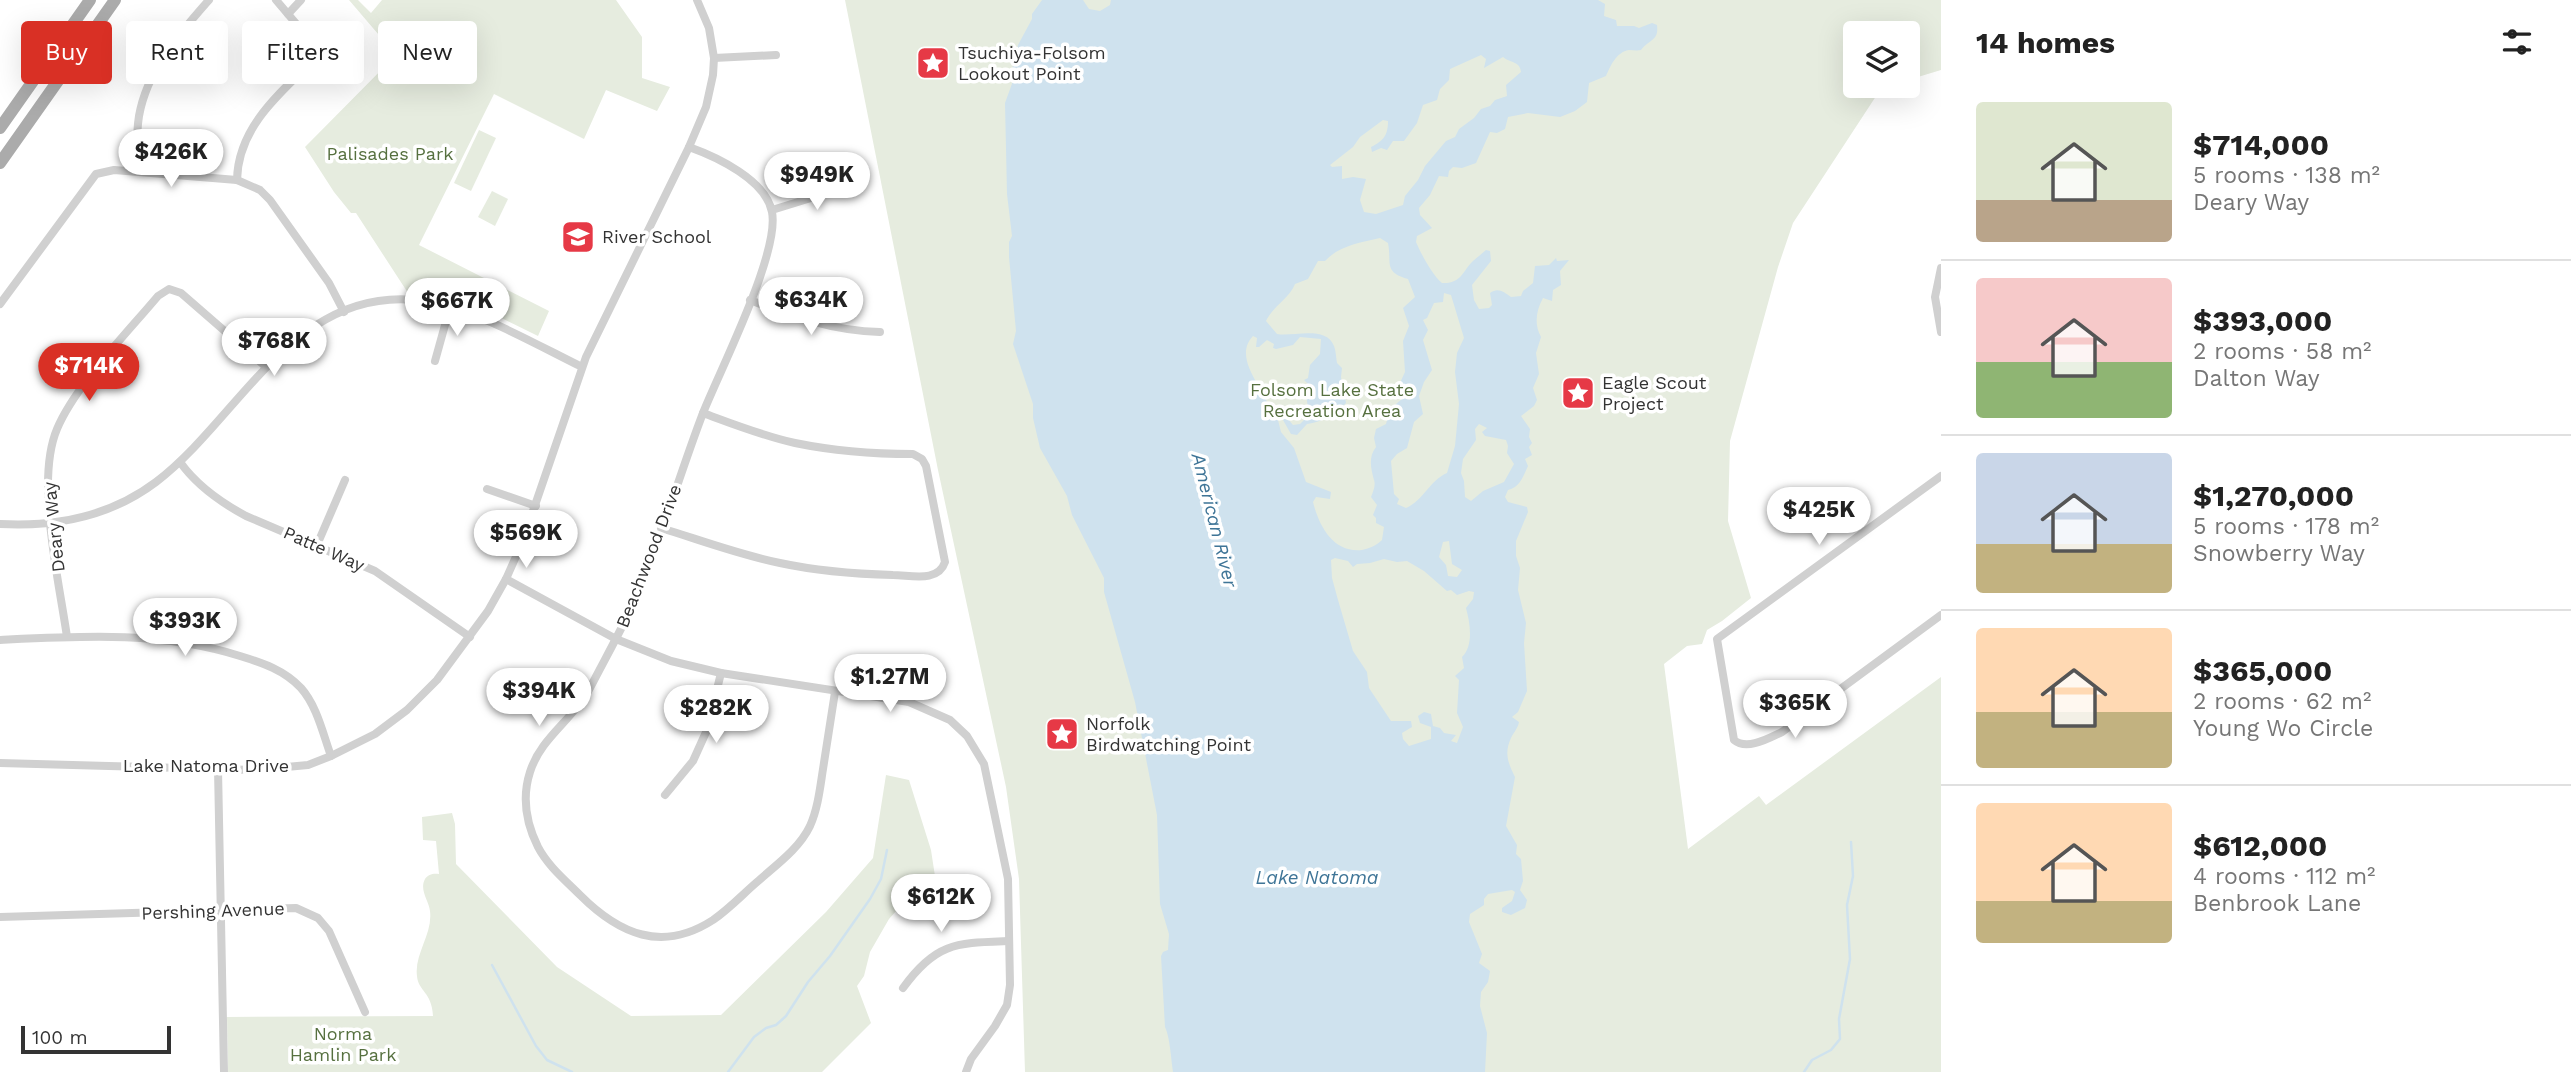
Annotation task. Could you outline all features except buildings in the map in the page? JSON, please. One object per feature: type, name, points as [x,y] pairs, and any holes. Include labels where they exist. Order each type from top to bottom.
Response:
[{"type":"main road","points":[[0,128],[90,0]]},
{"type":"main road","points":[[0,163],[115,0]]},
{"type":"street","points":[[136,171],[139,118],[147,88],[171,45],[209,0]]},
{"type":"street","points":[[237,180],[242,150],[256,121],[321,53],[276,0]]},
{"type":"street","points":[[288,14],[301,0]]},
{"type":"street","name":"Lake Natoma Drive","points":[[0,763],[218,769],[281,769],[308,765],[375,734],[407,710],[437,680],[470,637],[506,579],[536,506],[582,367],[689,147],[711,91],[714,58],[709,28],[697,0]]},
{"type":"street","points":[[714,58],[776,55]]},
{"type":"street","points":[[689,147],[756,184],[766,196],[772,210],[853,185]]},
{"type":"street","points":[[0,304],[96,174],[114,170],[237,180],[260,190],[270,200],[329,284],[344,312]]},
{"type":"street","name":"Beachwood Drive","points":[[772,210],[771,242],[703,413],[645,577],[587,694],[544,743],[536,758],[527,786],[526,806],[529,826],[545,859],[599,914],[615,925],[633,932],[662,936],[682,934],[700,927],[717,917],[796,847],[811,823],[817,805],[835,692]]},
{"type":"street","points":[[1939,272],[1936,306],[1941,332]]},
{"type":"street","name":"Deary Way","points":[[67,637],[47,483],[49,455],[56,430],[71,403],[158,296],[169,289],[181,293],[265,366]]},
{"type":"street","points":[[0,524],[51,524],[113,507],[154,484],[180,462],[265,366],[310,330],[344,312],[370,304],[397,300],[429,302],[450,307],[582,367]]},
{"type":"street","points":[[750,300],[794,318],[836,328],[880,332]]},
{"type":"street","points":[[435,361],[450,307]]},
{"type":"street","points":[[661,528],[778,563],[811,569],[859,574],[933,576],[943,568],[945,562],[926,466],[922,459],[913,454],[861,453],[795,443],[746,430],[703,413]]},
{"type":"street","name":"Patte Way","points":[[180,462],[204,489],[227,505],[375,571],[470,637]]},
{"type":"street","points":[[1941,475],[1717,639],[1734,740],[1744,745],[1782,732],[1941,615]]},
{"type":"street","points":[[317,545],[345,480]]},
{"type":"street","points":[[487,489],[536,506]]},
{"type":"street","points":[[506,579],[616,639],[671,661],[722,673],[909,702],[950,720],[967,736],[984,764],[1008,879],[1010,985],[1007,1004],[971,1059],[966,1072]]},
{"type":"street","points":[[0,640],[107,635],[162,639],[232,654],[278,670],[292,679],[307,698],[331,756]]},
{"type":"street","points":[[665,795],[693,761],[706,730],[722,673]]},
{"type":"street","points":[[218,769],[224,1072]]},
{"type":"street","name":"Pershing Avenue","points":[[0,917],[220,912],[288,907],[311,914],[329,930],[365,1012]]},
{"type":"street","points":[[903,988],[918,967],[949,946],[1009,941]]},
{"type":"green space","name":"Palisades Park","points":[[349,0],[358,0],[371,13],[382,0],[616,0],[642,37],[642,78],[670,87],[657,111],[606,90],[584,139],[494,94],[419,245],[549,311],[538,336],[465,300],[442,294],[408,293],[356,213],[351,213],[334,192],[305,147],[378,73],[378,84],[477,84],[477,21],[378,21],[378,34]]},
{"type":"green space","name":"Folsom Lake State Recreation Area","points":[[845,0],[1941,0],[1941,70],[1920,76],[1920,21],[1843,21],[1843,98],[1875,98],[1793,223],[1778,267],[1730,441],[1728,521],[1751,598],[1707,630],[1702,644],[1687,646],[1664,664],[1688,849],[1759,796],[1766,805],[1941,677],[1941,1072],[1025,1072],[1019,879],[1006,787],[938,470]]},
{"type":"green space","points":[[479,130],[496,138],[471,191],[454,183]]},
{"type":"green space","points":[[492,191],[508,199],[495,226],[478,217]]},
{"type":"green space","name":"Norma Hamlin Park","points":[[886,775],[909,780],[931,850],[938,896],[913,885],[906,900],[889,919],[870,952],[864,976],[857,986],[871,1023],[822,1072],[228,1072],[227,1017],[433,1016],[428,997],[418,981],[417,968],[430,919],[423,883],[429,875],[439,874],[436,841],[423,840],[422,817],[452,813],[455,824],[456,864],[557,967],[631,1016],[721,1015],[826,912],[873,858]]},
{"type":"water","name":"Lake Natoma","points":[[1042,0],[1083,0],[1089,9],[1100,11],[1110,5],[1111,0],[1598,0],[1605,4],[1604,16],[1616,20],[1617,26],[1639,28],[1652,23],[1657,25],[1655,37],[1641,50],[1624,51],[1614,60],[1606,76],[1589,83],[1587,102],[1560,117],[1528,113],[1508,117],[1505,129],[1497,133],[1490,132],[1476,163],[1462,168],[1453,167],[1448,177],[1439,176],[1430,195],[1419,208],[1420,215],[1432,228],[1417,236],[1416,242],[1431,270],[1442,283],[1458,279],[1486,250],[1490,251],[1491,261],[1472,285],[1474,300],[1479,309],[1492,305],[1490,293],[1496,290],[1511,297],[1521,296],[1533,283],[1535,266],[1549,265],[1556,258],[1557,261],[1569,260],[1560,271],[1561,285],[1553,290],[1552,301],[1543,298],[1539,308],[1537,322],[1541,337],[1536,353],[1539,374],[1533,388],[1537,400],[1534,406],[1521,416],[1530,429],[1529,437],[1532,443],[1529,447],[1532,455],[1525,459],[1528,466],[1521,481],[1508,490],[1505,497],[1508,502],[1527,507],[1528,512],[1516,541],[1516,556],[1520,568],[1518,590],[1526,623],[1524,643],[1527,691],[1518,712],[1512,717],[1519,722],[1507,753],[1515,777],[1506,826],[1517,845],[1516,854],[1521,859],[1523,881],[1520,890],[1527,900],[1525,908],[1511,915],[1502,912],[1502,908],[1512,901],[1515,892],[1512,890],[1488,894],[1484,905],[1470,914],[1469,922],[1482,954],[1479,963],[1490,971],[1488,982],[1481,992],[1480,1006],[1487,1033],[1485,1072],[1173,1072],[1165,1027],[1161,956],[1168,950],[1169,934],[1160,904],[1157,815],[1135,702],[1104,592],[1104,578],[1072,515],[1067,496],[1040,448],[1033,418],[1033,404],[1013,344],[1016,331],[1009,257],[1009,242],[1012,236],[1007,194],[1005,103],[1013,81],[1011,74],[1018,45],[1032,14]],"holes":[[[1481,55],[1486,59],[1484,68],[1503,57],[1517,64],[1521,72],[1506,85],[1507,96],[1481,109],[1459,129],[1455,137],[1446,141],[1425,166],[1405,196],[1403,205],[1376,214],[1364,212],[1360,200],[1366,179],[1342,179],[1342,166],[1330,165],[1383,120],[1388,121],[1386,134],[1371,147],[1372,152],[1381,148],[1387,150],[1393,141],[1404,141],[1417,123],[1423,105],[1437,100],[1440,89],[1449,80],[1450,69]],[[1380,238],[1388,243],[1390,266],[1395,273],[1408,279],[1415,297],[1403,308],[1409,326],[1403,341],[1405,372],[1399,385],[1402,399],[1390,409],[1386,424],[1376,429],[1376,447],[1371,459],[1375,484],[1371,497],[1377,505],[1373,515],[1376,523],[1384,527],[1382,540],[1368,548],[1352,550],[1335,542],[1323,529],[1313,502],[1316,497],[1330,499],[1331,492],[1306,482],[1294,448],[1281,432],[1278,420],[1283,420],[1291,434],[1297,435],[1307,424],[1328,417],[1346,403],[1342,368],[1337,363],[1334,346],[1330,340],[1317,334],[1277,334],[1266,321],[1295,284],[1308,279],[1318,261],[1325,261],[1344,248]],[[1444,293],[1451,295],[1464,338],[1457,353],[1455,372],[1459,404],[1455,446],[1447,473],[1406,508],[1397,504],[1399,499],[1394,494],[1391,461],[1407,448],[1414,422],[1423,414],[1419,396],[1432,370],[1423,340],[1428,330],[1423,320],[1427,318],[1434,303],[1443,302]],[[1253,336],[1257,338],[1256,347],[1267,340],[1274,344],[1273,348],[1276,349],[1293,345],[1300,337],[1321,339],[1320,354],[1310,365],[1308,378],[1304,380],[1308,384],[1306,394],[1309,415],[1300,424],[1293,425],[1288,419],[1272,415],[1252,375],[1246,355],[1247,345]],[[1479,424],[1487,428],[1482,432],[1485,436],[1506,440],[1507,453],[1514,464],[1504,482],[1483,491],[1471,501],[1465,497],[1461,473],[1463,459],[1476,440],[1475,429]],[[1449,541],[1452,564],[1462,570],[1457,577],[1448,576],[1446,565],[1439,557],[1443,542]],[[1335,558],[1348,561],[1353,567],[1384,559],[1407,561],[1424,571],[1447,591],[1451,590],[1457,595],[1474,592],[1473,599],[1466,608],[1470,634],[1466,652],[1462,657],[1464,668],[1455,676],[1459,680],[1457,713],[1463,727],[1457,743],[1451,741],[1456,735],[1444,733],[1433,726],[1431,714],[1424,712],[1418,716],[1420,723],[1431,727],[1431,739],[1409,746],[1403,739],[1402,733],[1412,727],[1411,721],[1391,721],[1369,688],[1367,672],[1353,651],[1332,578],[1331,560]]]},
{"type":"waterway","points":[[1804,1072],[1812,1060],[1831,1050],[1840,1039],[1839,1019],[1850,959],[1847,905],[1853,876],[1851,842]]},
{"type":"waterway","points":[[728,1072],[754,1037],[786,1016],[808,982],[830,956],[881,879],[887,850]]},
{"type":"waterway","points":[[492,965],[536,1046],[547,1060],[572,1072]]},
{"type":"place","name":"Tsuchiya-Folsom Lookout Point","points":[[933,63]]},
{"type":"place","name":"River School","points":[[578,237]]},
{"type":"place","name":"Eagle Scout Project","points":[[1578,393]]},
{"type":"place","name":"Norfolk Birdwatching Point","points":[[1062,734]]},
{"type":"water label","name":"American River","points":[[1215,520]]}]
